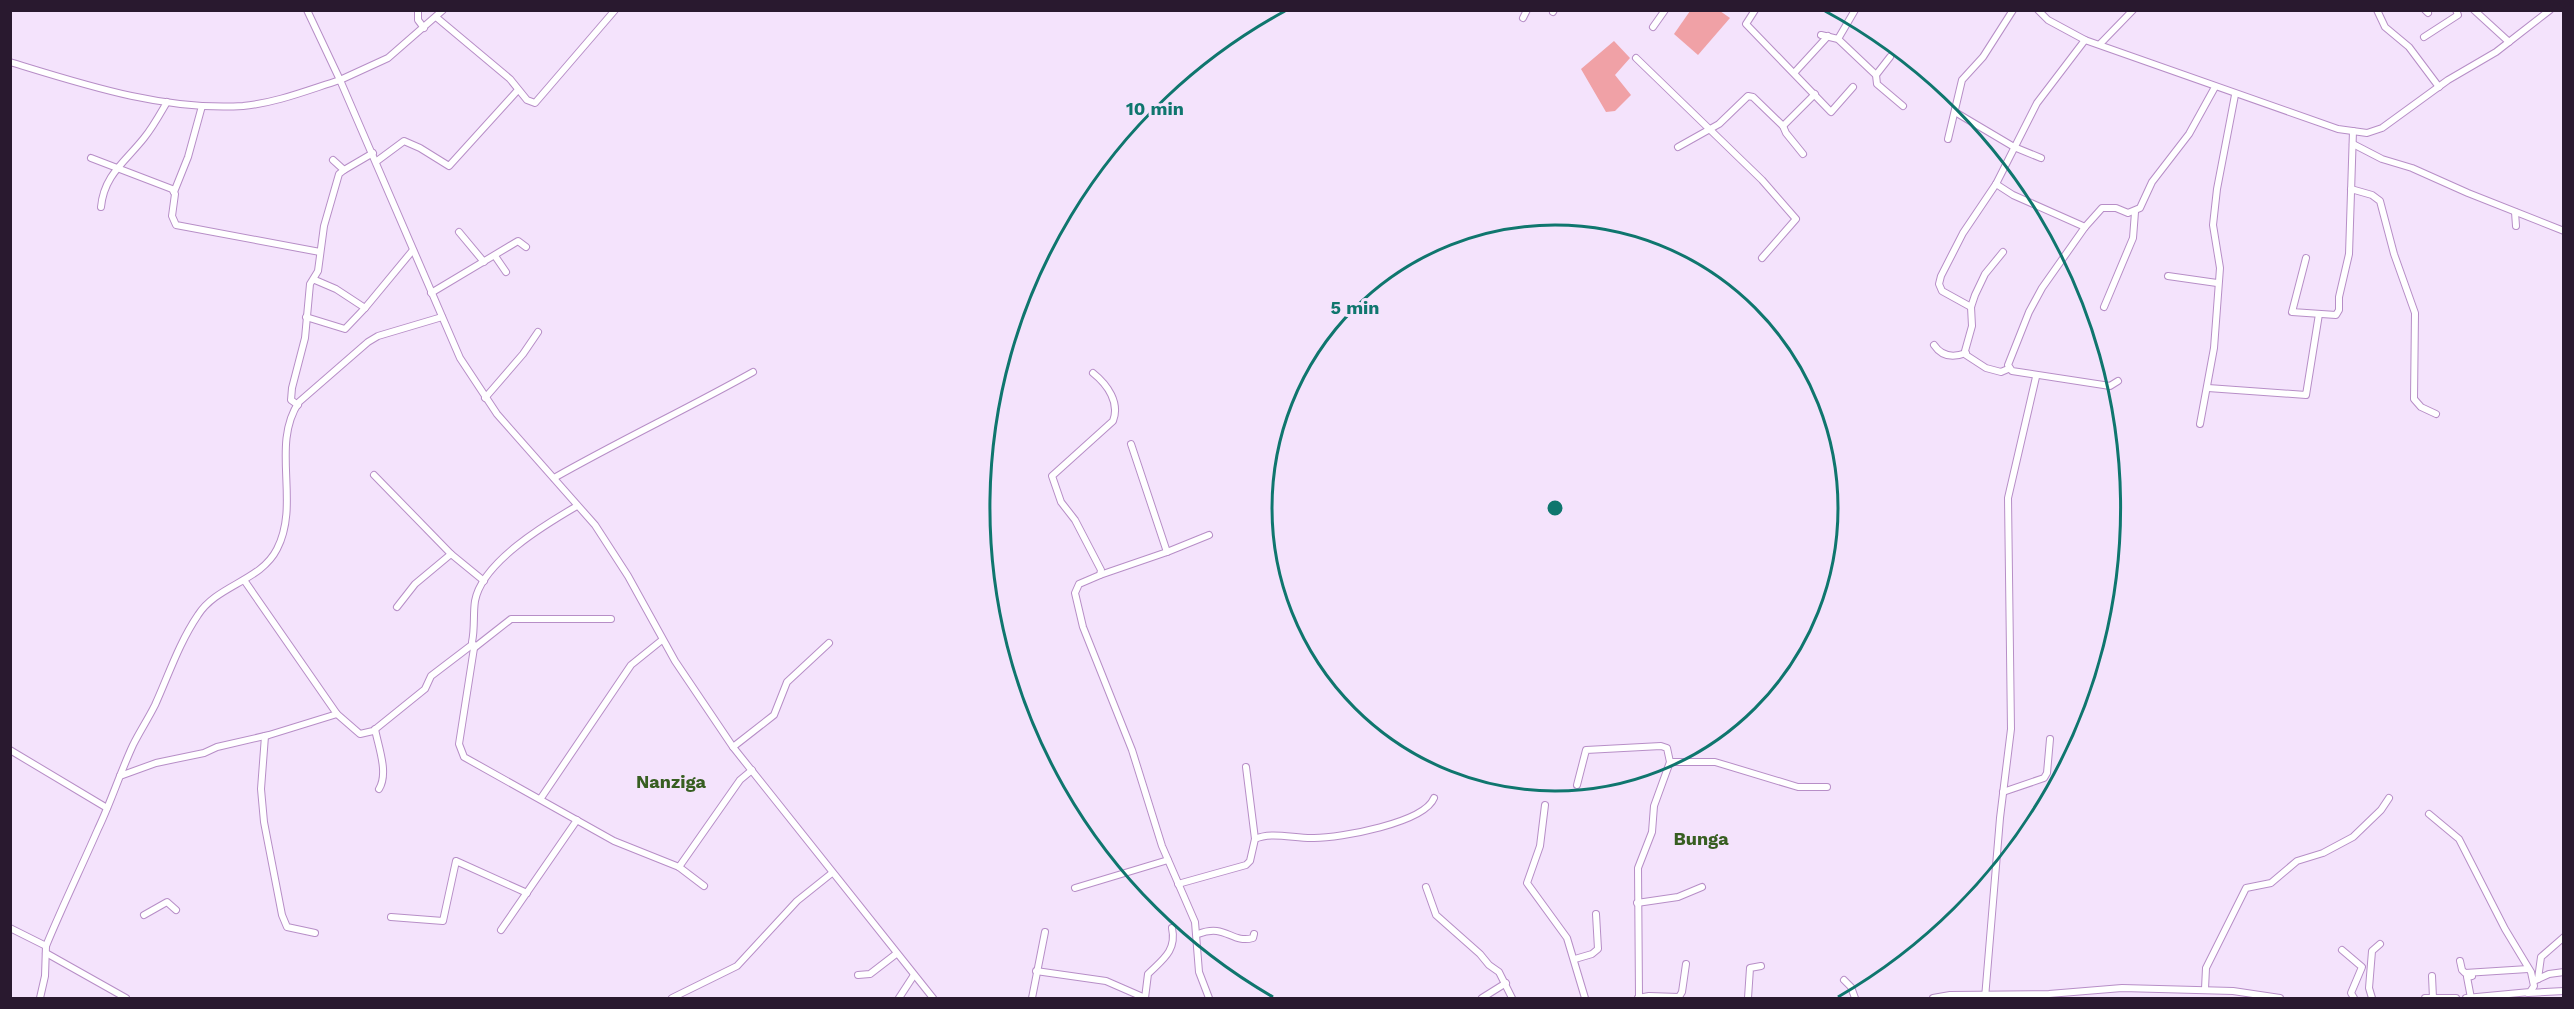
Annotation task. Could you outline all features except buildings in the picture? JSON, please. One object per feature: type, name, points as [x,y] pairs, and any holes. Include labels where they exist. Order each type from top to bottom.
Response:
[{"type":"street","points":[[307,10],[377,160],[460,358],[485,398],[595,525],[625,571],[662,640],[733,747],[933,999]]},
{"type":"street","points":[[418,10],[418,20],[424,28]]},
{"type":"street","points":[[10,62],[87,85],[167,102],[202,106],[243,106],[272,102],[340,80],[388,58],[443,10]]},
{"type":"street","points":[[436,17],[510,79],[517,86],[517,90],[535,103],[615,10]]},
{"type":"street","points":[[1523,18],[1527,10]]},
{"type":"street","points":[[1653,27],[1665,10]]},
{"type":"street","points":[[1755,10],[1746,24],[1751,32],[1795,72],[1831,112],[1853,87]]},
{"type":"street","points":[[1838,39],[1855,10]]},
{"type":"street","points":[[1948,139],[1962,80],[1983,57],[2013,10]]},
{"type":"street","points":[[2038,10],[2048,20],[2085,40],[2235,94],[2353,132],[2367,133],[2382,128],[2439,87],[2509,42],[2548,11]]},
{"type":"street","points":[[2100,44],[2133,10]]},
{"type":"street","points":[[2377,10],[2385,27],[2409,47],[2439,87]]},
{"type":"street","points":[[2424,37],[2458,15],[2456,10]]},
{"type":"street","points":[[2475,10],[2509,42]]},
{"type":"street","points":[[1795,72],[1824,35],[1838,39],[1876,75],[1877,84],[1903,106]]},
{"type":"street","points":[[1971,307],[1942,291],[1939,284],[1941,276],[1963,233],[1996,184],[2037,104],[2085,40]]},
{"type":"street","points":[[1876,75],[1890,57]]},
{"type":"street","points":[[1636,58],[1708,131],[1762,180],[1796,219],[1762,258]]},
{"type":"street","points":[[2008,369],[2010,358],[2029,312],[2085,227],[2102,208],[2134,212],[2140,208],[2157,174],[2189,134],[2215,87]]},
{"type":"street","points":[[377,160],[404,141],[409,141],[449,166],[517,90]]},
{"type":"street","points":[[1783,126],[1815,94]]},
{"type":"street","points":[[2200,424],[2214,348],[2217,283],[2220,268],[2213,225],[2217,189],[2235,94]]},
{"type":"street","points":[[1678,147],[1708,131],[1748,96],[1753,97],[1783,126],[1786,134],[1803,154]]},
{"type":"street","points":[[100,207],[103,190],[145,137],[167,102]]},
{"type":"street","points":[[202,106],[188,157],[174,192],[172,216],[176,225],[320,252]]},
{"type":"street","points":[[1955,112],[2014,147],[2041,158]]},
{"type":"street","points":[[2306,258],[2292,312],[2336,315],[2339,310],[2339,297],[2349,254],[2353,132]]},
{"type":"street","points":[[2353,144],[2382,159],[2412,168],[2564,231]]},
{"type":"street","points":[[298,405],[291,400],[292,388],[305,339],[310,284],[315,280],[324,226],[339,174],[373,153]]},
{"type":"street","points":[[92,159],[174,192]]},
{"type":"street","points":[[333,160],[344,170]]},
{"type":"street","points":[[1996,184],[2013,195],[2085,227]]},
{"type":"street","points":[[2352,189],[2372,195],[2382,206],[2394,254],[2415,313],[2414,399],[2421,407],[2436,414]]},
{"type":"street","points":[[2104,307],[2133,238],[2134,212]]},
{"type":"street","points":[[2515,212],[2516,226]]},
{"type":"street","points":[[459,232],[484,262]]},
{"type":"street","points":[[431,293],[518,241],[526,248]]},
{"type":"street","points":[[306,317],[345,329],[413,250]]},
{"type":"street","points":[[1966,353],[1972,326],[1971,307],[1985,274],[2003,252]]},
{"type":"street","points":[[495,256],[506,272]]},
{"type":"street","points":[[2168,276],[2217,283]]},
{"type":"street","points":[[315,280],[336,289],[365,308]]},
{"type":"street","points":[[2208,388],[2306,395],[2319,314]]},
{"type":"street","points":[[40,999],[45,976],[46,950],[120,776],[155,705],[173,659],[200,612],[269,562],[284,530],[287,502],[288,428],[298,405],[378,336],[442,317]]},
{"type":"street","points":[[485,398],[523,354],[538,332]]},
{"type":"street","points":[[1934,345],[1953,357],[1966,353]]},
{"type":"street","points":[[1966,353],[1986,368],[2001,372],[2008,369],[2036,377],[2110,386],[2118,381]]},
{"type":"street","points":[[554,478],[620,440],[653,426],[753,372]]},
{"type":"street","points":[[1093,373],[1107,387],[1114,400],[1116,413],[1113,421],[1052,476],[1061,502],[1075,520],[1101,570],[1100,575]]},
{"type":"street","points":[[1985,996],[2011,718],[2008,498],[2036,377]]},
{"type":"street","points":[[1131,444],[1167,552]]},
{"type":"street","points":[[374,475],[451,554],[484,581]]},
{"type":"street","points":[[541,798],[534,798],[464,757],[459,744],[473,646],[475,601],[484,581],[509,552],[577,506]]},
{"type":"street","points":[[1209,535],[1079,584],[1075,593],[1083,627],[1132,750],[1168,860],[1197,934],[1199,972],[1209,999]]},
{"type":"street","points":[[397,607],[415,584],[451,554]]},
{"type":"street","points":[[244,580],[337,714],[360,734],[375,729],[425,688],[431,676],[511,619],[592,621],[611,619]]},
{"type":"street","points":[[541,798],[631,665],[662,640]]},
{"type":"street","points":[[733,747],[774,715],[787,682],[829,643]]},
{"type":"street","points":[[120,776],[156,763],[204,753],[216,747],[265,736],[337,714]]},
{"type":"street","points":[[375,729],[382,760],[383,777],[379,789]]},
{"type":"street","points":[[265,736],[261,789],[264,822],[282,915],[287,927],[315,933]]},
{"type":"street","points":[[2003,792],[2044,778],[2047,773],[2050,740]]},
{"type":"street","points":[[1577,785],[1586,750],[1665,746],[1670,762],[1654,806],[1649,843],[1638,868],[1637,903],[1640,951],[1638,997],[1679,997],[1682,992],[1686,964]]},
{"type":"street","points":[[10,750],[107,808]]},
{"type":"street","points":[[1670,762],[1715,762],[1798,787],[1827,787]]},
{"type":"street","points":[[1178,884],[1246,865],[1250,861],[1255,839],[1246,766]]},
{"type":"street","points":[[679,867],[740,780],[752,770]]},
{"type":"street","points":[[541,798],[545,804],[632,850],[679,867],[704,886]]},
{"type":"street","points":[[1255,839],[1261,836],[1288,838],[1338,836],[1416,815],[1428,807],[1434,798]]},
{"type":"street","points":[[2205,989],[2206,968],[2246,888],[2271,883],[2297,861],[2323,853],[2353,837],[2381,810],[2389,798]]},
{"type":"street","points":[[1545,805],[1540,846],[1527,883],[1563,929],[1575,958],[1585,999]]},
{"type":"street","points":[[2428,814],[2459,839],[2535,980]]},
{"type":"street","points":[[501,930],[577,820]]},
{"type":"street","points":[[1075,888],[1168,860]]},
{"type":"street","points":[[391,917],[443,921],[456,861],[527,893]]},
{"type":"street","points":[[672,999],[737,966],[797,901],[832,873]]},
{"type":"street","points":[[1637,903],[1677,897],[1702,886]]},
{"type":"street","points":[[1426,887],[1436,915],[1480,954],[1489,966],[1499,972],[1512,999]]},
{"type":"street","points":[[144,915],[167,902],[176,910]]},
{"type":"street","points":[[1575,958],[1592,954],[1598,949],[1596,914]]},
{"type":"street","points":[[10,928],[126,999]]},
{"type":"street","points":[[1036,971],[1106,981],[1145,998],[1148,974],[1163,961],[1172,948],[1172,928]]},
{"type":"street","points":[[1197,934],[1209,930],[1220,930],[1243,940],[1253,938],[1254,934]]},
{"type":"street","points":[[1032,999],[1045,932]]},
{"type":"street","points":[[2526,993],[2533,990],[2541,957],[2564,937]]},
{"type":"street","points":[[2373,999],[2369,988],[2372,951],[2380,945]]},
{"type":"street","points":[[2342,950],[2362,967],[2351,993],[2354,999]]},
{"type":"street","points":[[858,975],[870,974],[896,954]]},
{"type":"street","points":[[2460,961],[2462,970],[2470,973],[2528,969]]},
{"type":"street","points":[[1748,999],[1750,968],[1761,966]]},
{"type":"street","points":[[2535,980],[2549,974],[2564,972]]},
{"type":"street","points":[[2470,973],[2472,976],[2466,978],[2471,998]]},
{"type":"street","points":[[899,999],[914,975]]},
{"type":"street","points":[[2432,976],[2433,998]]},
{"type":"street","points":[[1844,980],[1851,987],[1855,999]]},
{"type":"street","points":[[1482,999],[1506,984]]},
{"type":"street","points":[[1933,999],[2050,996],[2122,988],[2205,989],[2280,999]]},
{"type":"street","points":[[2466,999],[2564,991],[2562,998]]},
{"type":"street","points":[[2425,999],[2456,999]]},
{"type":"shaded area","points":[[1690,11],[1720,11],[1730,18],[1698,55],[1674,34]]},
{"type":"shaded area","points":[[1614,41],[1630,58],[1615,75],[1631,95],[1615,111],[1606,112],[1581,69]]},
{"type":"district","name":"Nanziga","points":[[671,782]]},
{"type":"district","name":"Bunga","points":[[1701,839]]}]
